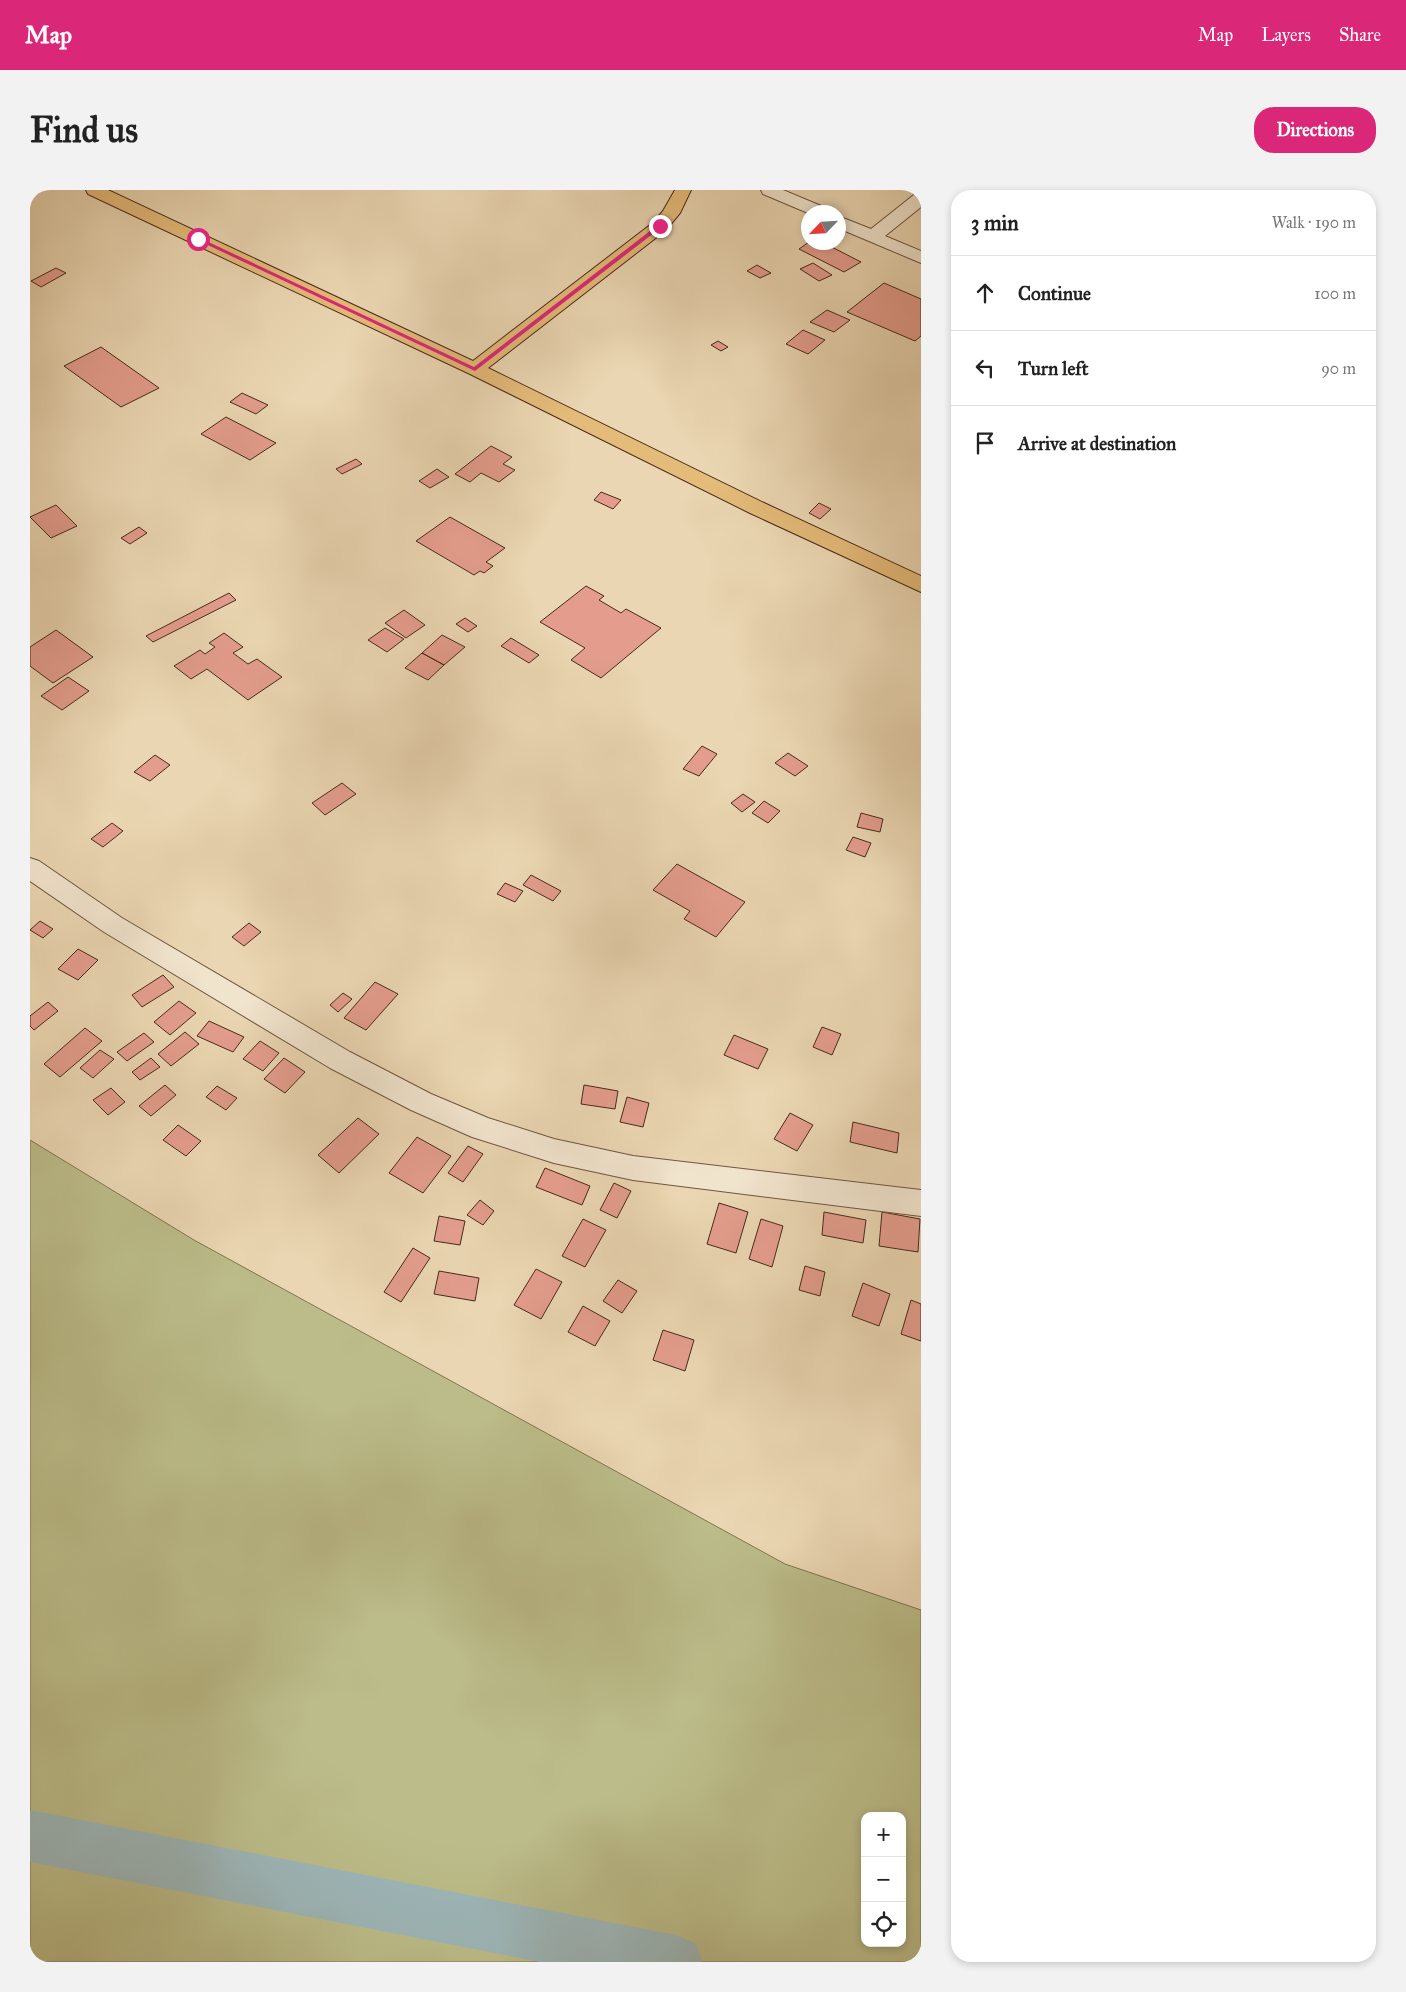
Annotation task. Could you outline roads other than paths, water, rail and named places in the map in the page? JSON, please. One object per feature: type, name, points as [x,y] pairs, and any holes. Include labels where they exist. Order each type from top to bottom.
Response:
[{"type":"main road","points":[[94,190],[475,369],[748,504],[921,585]]},
{"type":"main road","points":[[475,369],[660,226],[671,213],[683,190]]},
{"type":"street","points":[[769,190],[804,205]]},
{"type":"street","points":[[874,236],[921,198]]},
{"type":"street","points":[[846,224],[921,258]]},
{"type":"street","points":[[30,868],[113,925],[340,1060],[421,1102],[482,1128],[554,1151],[633,1168],[921,1203]]},
{"type":"waterway","points":[[30,1836],[676,1962]]}]
